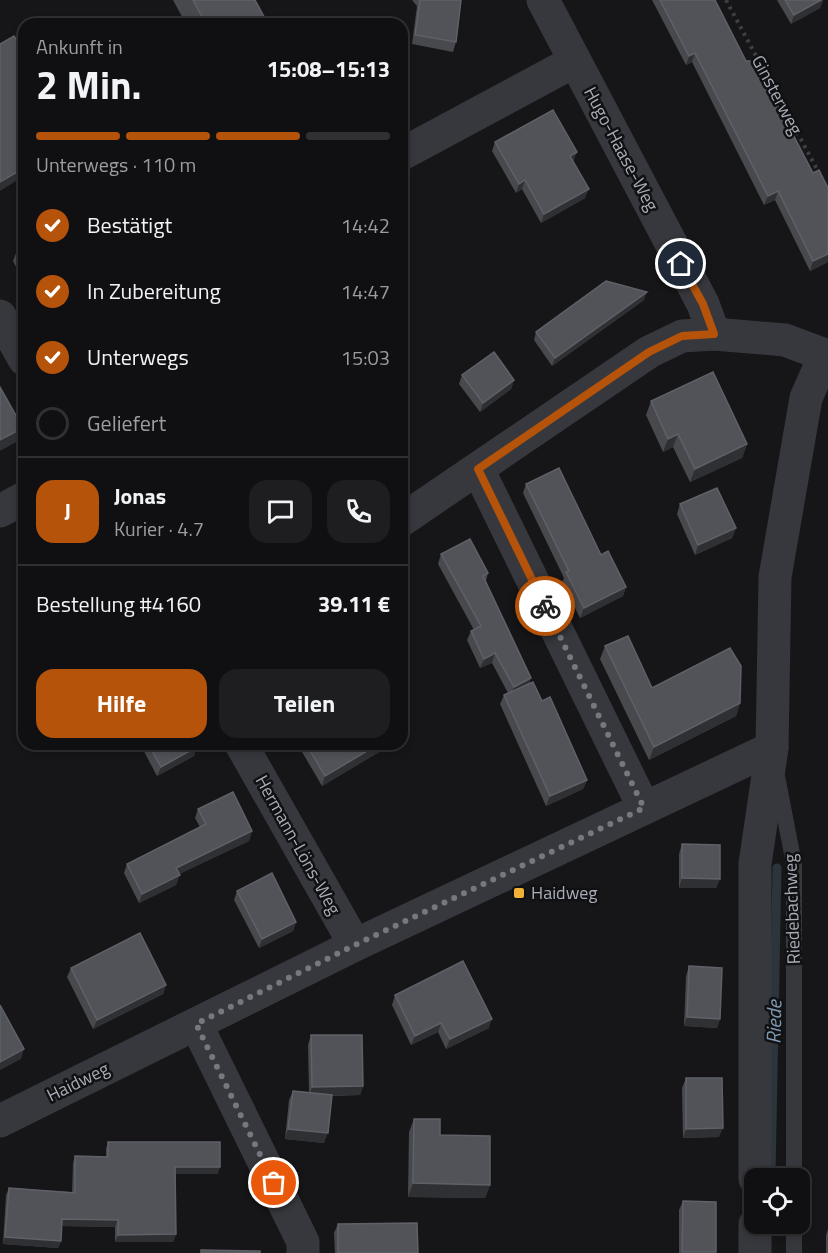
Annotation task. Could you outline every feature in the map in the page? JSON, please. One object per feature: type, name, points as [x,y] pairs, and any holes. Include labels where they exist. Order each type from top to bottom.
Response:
[{"type":"street","name":"Hugo-Haase-Weg","points":[[543,0],[703,304],[714,334]]},
{"type":"street","points":[[408,151],[575,62]]},
{"type":"street","points":[[0,316],[18,348]]},
{"type":"street","points":[[408,515],[649,352],[682,336],[714,334],[785,340],[826,354]]},
{"type":"street","name":"Riedebachweg","points":[[755,1168],[755,864],[772,748],[775,577],[806,398],[826,354]]},
{"type":"street","points":[[478,469],[644,808]]},
{"type":"street","points":[[0,511],[18,501]]},
{"type":"street","name":"Haidweg","points":[[0,1121],[355,945],[772,748]]},
{"type":"street","name":"Hermann-Löns-Weg","points":[[244,750],[355,945]]},
{"type":"street","points":[[196,1024],[303,1242],[303,1253]]},
{"type":"street","points":[[755,1234],[755,1253]]},
{"type":"lane","name":"Riedebachweg","points":[[772,748],[794,864],[794,1168]]},
{"type":"lane","points":[[794,1234],[794,1253]]},
{"type":"path","name":"Ginsterweg","points":[[726,0],[823,180]]},
{"type":"building","points":[[193,0],[255,0],[265,18],[203,18]]},
{"type":"building","points":[[420,0],[461,0],[456,42],[415,35]]},
{"type":"building","points":[[660,0],[715,0],[746,61],[755,61],[813,173],[819,170],[828,188],[828,254],[813,261],[778,191],[768,196],[695,53],[689,56]]},
{"type":"building","points":[[785,0],[821,0],[794,15]]},
{"type":"building","points":[[14,36],[18,42],[18,172],[0,182],[0,44]]},
{"type":"building","points":[[553,110],[577,152],[570,156],[589,189],[544,214],[525,180],[519,184],[495,142]]},
{"type":"building","points":[[606,281],[647,292],[555,358],[536,332]]},
{"type":"building","points":[[494,352],[514,380],[483,403],[462,375]]},
{"type":"building","points":[[713,372],[747,444],[695,469],[678,434],[668,439],[651,401]]},
{"type":"building","points":[[0,387],[18,419],[18,431],[0,440]]},
{"type":"building","points":[[559,468],[601,555],[608,551],[626,587],[584,608],[566,572],[569,571],[526,484]]},
{"type":"building","points":[[717,488],[736,528],[698,545],[680,504]]},
{"type":"building","points":[[470,539],[488,573],[483,576],[531,678],[514,687],[495,653],[484,659],[471,631],[481,626],[441,554]]},
{"type":"building","points":[[628,636],[652,688],[730,648],[741,666],[740,703],[654,747],[605,646]]},
{"type":"building","points":[[533,682],[542,701],[550,697],[587,780],[550,796],[504,695]]},
{"type":"building","points":[[151,750],[192,750],[161,767]]},
{"type":"building","points":[[310,750],[369,750],[325,776]]},
{"type":"building","points":[[233,792],[252,831],[176,868],[180,875],[142,894],[127,864],[206,824],[198,809]]},
{"type":"building","points":[[682,844],[720,845],[720,879],[682,878]]},
{"type":"building","points":[[272,873],[296,922],[262,939],[237,891]]},
{"type":"building","points":[[140,933],[166,985],[97,1020],[71,968]]},
{"type":"building","points":[[463,961],[492,1019],[450,1039],[441,1023],[415,1036],[395,995]]},
{"type":"building","points":[[689,966],[722,968],[720,1019],[687,1017]]},
{"type":"building","points":[[0,1005],[24,1049],[0,1062]]},
{"type":"building","points":[[311,1035],[362,1035],[363,1086],[312,1087]]},
{"type":"building","points":[[686,1078],[722,1078],[723,1128],[686,1129]]},
{"type":"building","points":[[293,1091],[332,1095],[328,1133],[288,1129]]},
{"type":"building","points":[[414,1119],[440,1119],[440,1135],[490,1136],[490,1185],[413,1183]]},
{"type":"building","points":[[108,1142],[220,1142],[220,1167],[175,1167],[176,1234],[118,1235],[118,1220],[62,1219],[61,1241],[5,1237],[9,1188],[75,1193],[75,1156],[108,1157]]},
{"type":"building","points":[[683,1201],[716,1202],[716,1252],[682,1252]]},
{"type":"building","points":[[417,1223],[418,1253],[338,1253],[338,1224]]},
{"type":"building","points":[[201,1250],[260,1251],[260,1253],[201,1253]]},
{"type":"waterway","name":"Riede","points":[[771,1168],[777,868]]},
{"type":"way so far","points":[[274,1183],[196,1024],[355,945],[644,808],[545,606]]},
{"type":"place","name":"Haidweg","points":[[519,893]]},
{"type":"route","points":[[545,606],[478,469],[649,352],[682,336],[714,334],[703,304],[681,264]]}]
